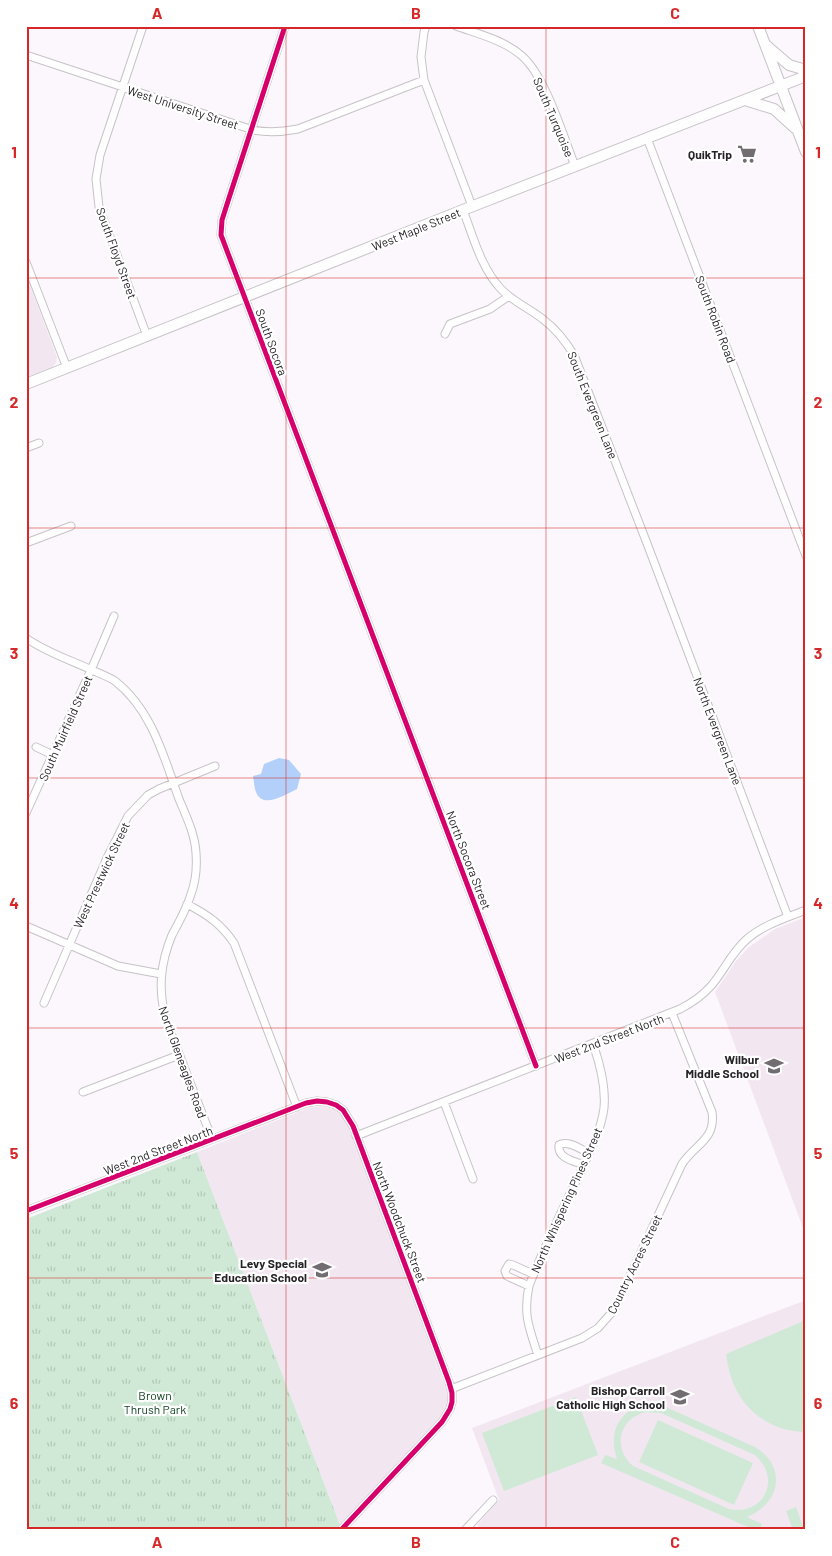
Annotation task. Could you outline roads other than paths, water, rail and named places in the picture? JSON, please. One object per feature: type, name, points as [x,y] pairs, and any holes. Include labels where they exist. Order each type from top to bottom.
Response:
[{"type":"main road","points":[[758,26],[806,152]]},
{"type":"main road","points":[[765,43],[789,65],[806,70]]},
{"type":"main road","name":"West Maple Street","points":[[26,384],[806,76]]},
{"type":"main road","points":[[745,100],[774,109],[798,131]]},
{"type":"street","name":"South Floyd Street","points":[[143,26],[100,155],[96,179],[99,208],[147,336]]},
{"type":"street","name":"South Socora","points":[[285,26],[224,213],[221,235],[383,661]]},
{"type":"street","name":"South Evergreen Lane","points":[[426,26],[421,57],[424,80],[487,269],[501,289],[544,320],[567,344],[574,355],[648,546]]},
{"type":"street","name":"South Turquoise","points":[[456,26],[503,43],[522,55],[534,69],[575,166]]},
{"type":"street","name":"West University Street","points":[[26,55],[251,129],[269,133],[298,129],[424,80]]},
{"type":"street","name":"South Robin Road","points":[[647,138],[806,556]]},
{"type":"street","points":[[26,262],[66,368]]},
{"type":"street","points":[[445,334],[450,324],[490,309],[509,296]]},
{"type":"street","points":[[26,448],[39,443]]},
{"type":"street","points":[[26,543],[71,526]]},
{"type":"street","name":"North Evergreen Lane","points":[[648,546],[788,917]]},
{"type":"street","name":"South Muirfield Street","points":[[26,813],[92,670],[114,616]]},
{"type":"street","name":"North Gleneagles Road","points":[[26,638],[113,680],[130,694],[151,725],[174,783],[192,834],[197,866],[195,881],[187,904],[165,954],[161,974],[161,1004],[212,1139]]},
{"type":"street","name":"North Socora Street","points":[[383,661],[536,1066]]},
{"type":"street","points":[[36,747],[53,755]]},
{"type":"street","name":"West Prestwick Street","points":[[44,1003],[107,858],[128,816],[148,795],[215,766]]},
{"type":"street","points":[[187,904],[216,921],[234,943],[297,1107]]},
{"type":"street","name":"West 2nd Street North","points":[[356,1136],[592,1044],[691,1003],[712,985],[730,958],[747,938],[775,922],[806,910]]},
{"type":"street","points":[[26,926],[118,966],[161,974]]},
{"type":"street","name":"Country Acres Street","points":[[451,1389],[573,1342],[598,1328],[610,1316],[682,1164],[686,1157],[705,1140],[713,1123],[712,1112],[672,1012]]},
{"type":"street","name":"North Whispering Pines Street","points":[[538,1355],[526,1315],[529,1286],[584,1165],[601,1123],[604,1108],[600,1064],[592,1044]]},
{"type":"street","points":[[83,1092],[179,1055]]},
{"type":"street","name":"North Woodchuck Street","points":[[297,1107],[317,1101],[327,1102],[336,1105],[348,1116],[381,1198],[451,1389]]},
{"type":"street","points":[[444,1102],[473,1178]]},
{"type":"street","name":"West 2nd Street North","points":[[26,1211],[297,1107]]},
{"type":"street","points":[[584,1165],[561,1154],[558,1150],[559,1145],[567,1143],[589,1153]]},
{"type":"street","points":[[529,1286],[507,1276],[506,1268],[509,1264],[533,1274]]},
{"type":"street","points":[[341,1530],[442,1422],[452,1402],[451,1389]]},
{"type":"street","points":[[467,1529],[493,1500]]},
{"type":"water","points":[[279,758],[289,760],[301,774],[297,789],[275,799],[264,800],[256,792],[253,776],[261,774],[264,764]]},
{"type":"place","name":"QuikTrip","points":[[747,154]]},
{"type":"place","name":"Wilbur Middle School","points":[[774,1066]]},
{"type":"place","name":"Levy Special Education School","points":[[322,1270]]},
{"type":"place","name":"Bishop Carroll Catholic High School","points":[[680,1397]]},
{"type":"park label","name":"Brown Thrush Park","points":[[155,1402]]}]
